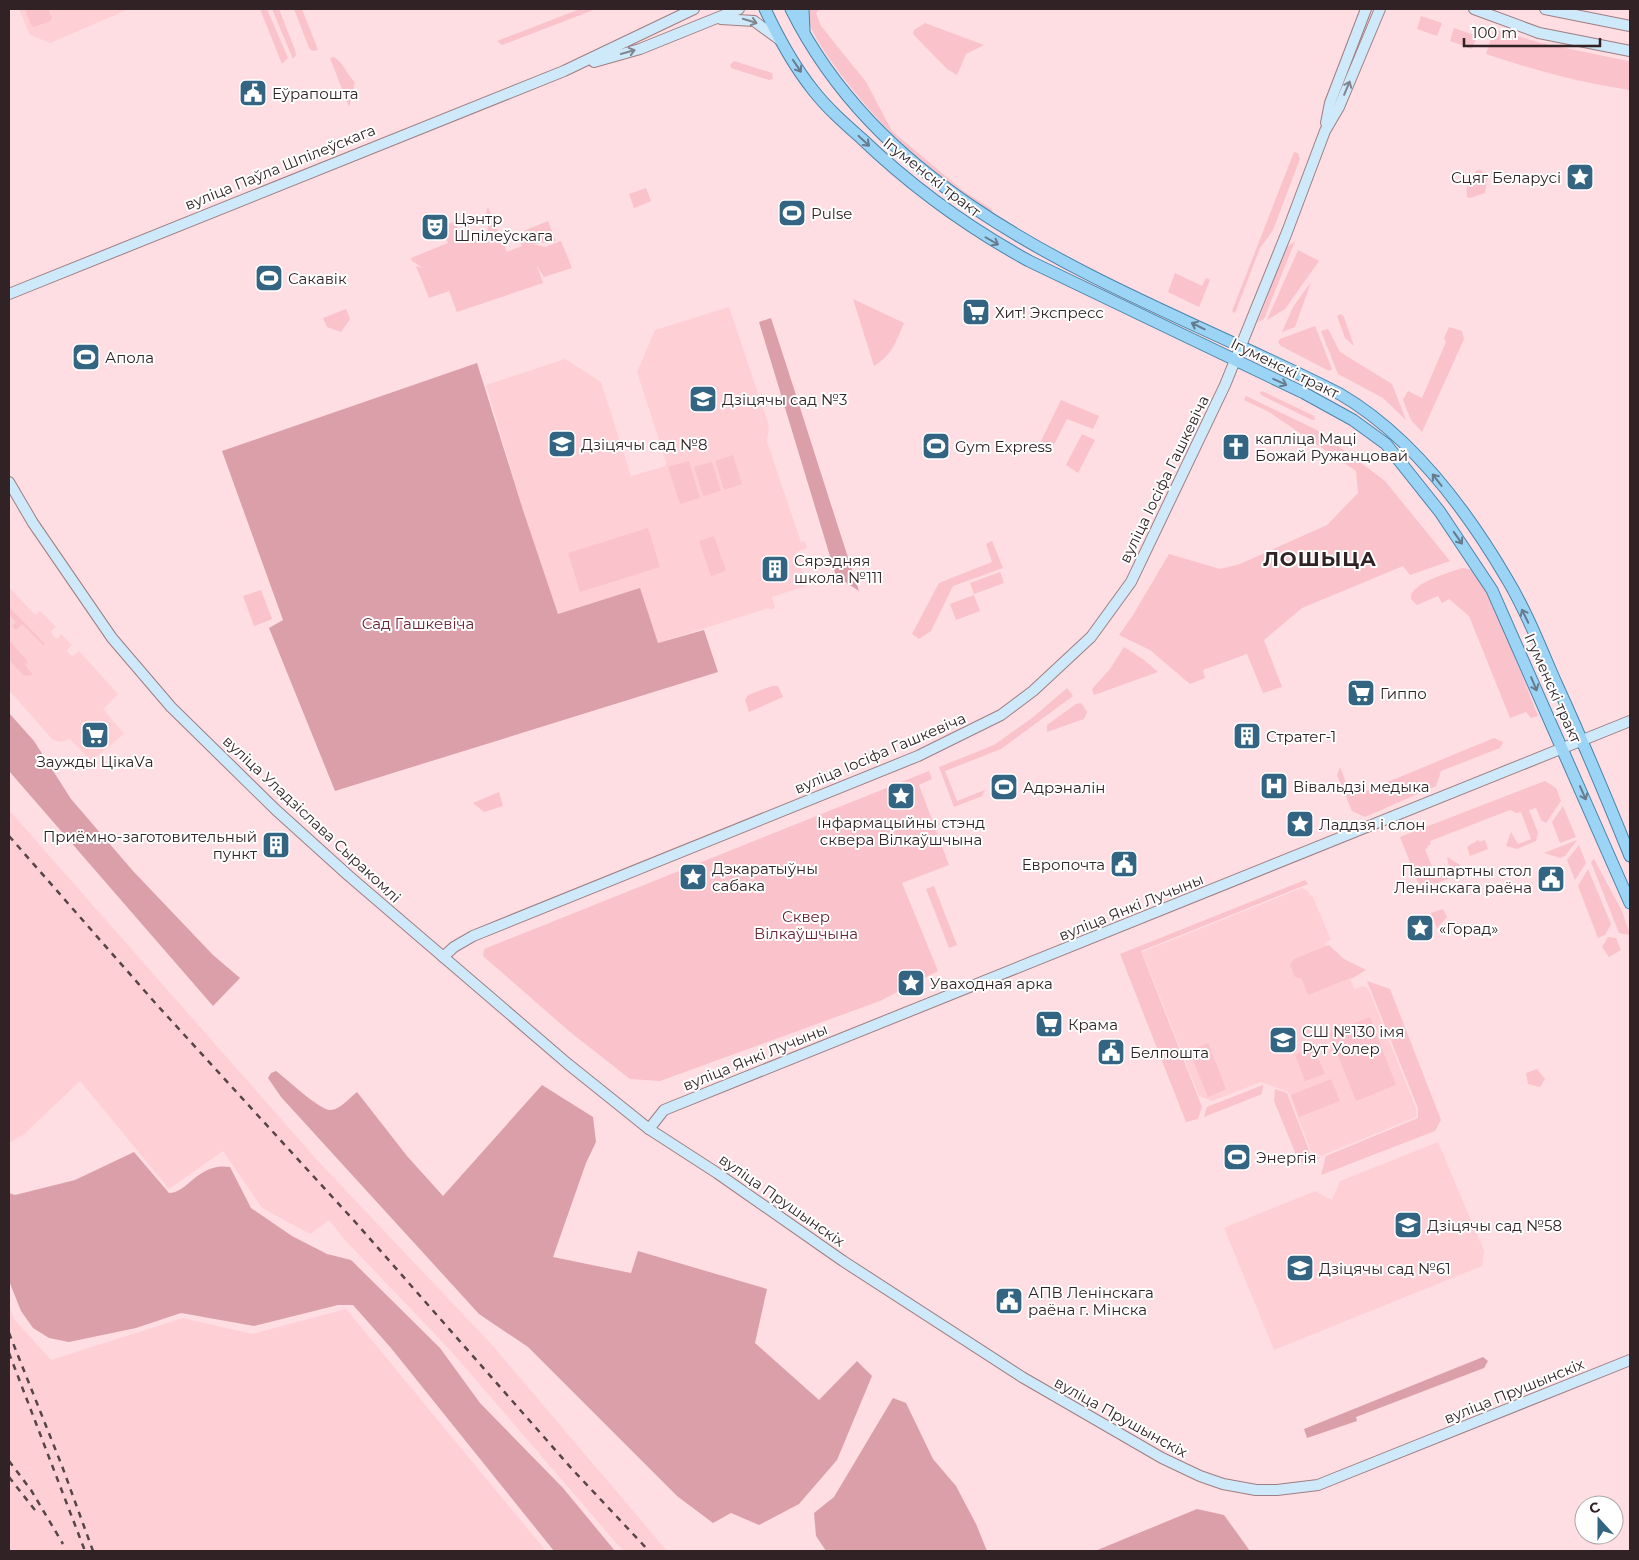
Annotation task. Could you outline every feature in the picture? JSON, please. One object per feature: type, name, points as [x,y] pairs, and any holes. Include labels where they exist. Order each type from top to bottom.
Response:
[{"type":"main road","name":"Ігуменскі тракт","points":[[765,9],[782,42],[812,89],[828,108],[885,161],[948,211],[988,238],[1029,261],[1334,409],[1386,444],[1429,497],[1484,576],[1499,603],[1630,903]]},
{"type":"main road","name":"Ігуменскі тракт","points":[[791,9],[805,37],[843,90],[896,147],[959,198],[993,222],[1036,246],[1242,346],[1360,406],[1392,431],[1434,476],[1507,579],[1582,740],[1630,856]]},
{"type":"main road","points":[[803,9],[805,37]]},
{"type":"street","name":"вуліца Паўла Шпілеўскага","points":[[9,294],[564,71],[694,9]]},
{"type":"street","name":"вуліца Паўла Шпілеўскага","points":[[564,71],[640,49],[740,9]]},
{"type":"street","points":[[1325,131],[1330,103],[1366,9]]},
{"type":"street","points":[[1325,131],[1339,107],[1380,9]]},
{"type":"street","points":[[1474,9],[1539,33],[1630,51]]},
{"type":"street","points":[[1544,9],[1630,26]]},
{"type":"street","points":[[712,19],[742,18],[754,21],[782,42]]},
{"type":"street","name":"вуліца Іосіфа Гашкевіча","points":[[443,957],[473,936],[928,752],[1001,715],[1033,691],[1091,636],[1131,582],[1236,360],[1325,131]]},
{"type":"street","name":"вуліца Уладзіслава Сыракомлі","points":[[9,482],[66,573],[112,638],[139,672],[206,742],[288,821],[443,957],[568,1064],[649,1129]]},
{"type":"street","name":"вуліца Янкі Лучыны","points":[[649,1129],[664,1110],[1630,721]]},
{"type":"street","name":"вуліца Прушынскіх","points":[[649,1129],[718,1173],[844,1261],[1047,1393],[1162,1458],[1200,1476],[1224,1484],[1277,1490],[1318,1485],[1630,1360]]},
{"type":"shaded area","points":[[19,9],[129,9],[50,43],[30,35]]},
{"type":"shaded area","points":[[729,307],[769,426],[767,442],[801,542],[805,541],[807,548],[796,552],[806,586],[772,597],[775,608],[770,610],[769,608],[658,643],[639,589],[558,614],[523,510],[486,385],[565,359],[601,382],[631,476],[666,466],[637,372],[655,330]]},
{"type":"shaded area","points":[[9,587],[35,615],[40,611],[56,627],[51,631],[53,636],[57,639],[61,634],[72,645],[67,650],[69,654],[73,656],[79,651],[118,694],[103,709],[124,734],[91,761],[70,739],[61,742],[53,740],[9,690]]},
{"type":"shaded area","points":[[9,810],[318,1161],[493,1346],[667,1551],[623,1551],[451,1351],[344,1239],[329,1220],[310,1234],[262,1208],[223,1151],[169,1189],[80,1081],[23,1135],[9,1143]]},
{"type":"shaded area","name":"СШ №130 імя Рут Уолер","points":[[1302,888],[1308,891],[1310,896],[1312,895],[1331,940],[1325,942],[1334,965],[1344,962],[1354,989],[1363,986],[1368,988],[1416,1108],[1416,1117],[1321,1156],[1311,1151],[1288,1092],[1261,1082],[1212,1101],[1199,1096],[1142,952]]},
{"type":"shaded area","points":[[1438,1142],[1484,1251],[1482,1266],[1274,1350],[1224,1228],[1315,1191],[1332,1200],[1340,1181]]},
{"type":"shaded area","points":[[9,1306],[14,1319],[51,1360],[183,1318],[252,1334],[346,1309],[546,1551],[9,1551]]},
{"type":"green space","points":[[25,9],[48,9],[52,18],[50,21],[34,27],[31,25]]},
{"type":"green space","points":[[260,9],[267,9],[288,58],[282,64]]},
{"type":"green space","points":[[272,9],[279,9],[295,50],[296,55],[293,59]]},
{"type":"green space","points":[[294,9],[302,9],[318,50],[313,51],[309,48]]},
{"type":"green space","points":[[580,9],[596,9],[502,45],[497,41]]},
{"type":"green space","points":[[805,9],[820,9],[816,13],[821,26],[866,82],[892,131],[962,190],[993,210],[991,212],[942,181],[926,168],[862,101],[824,50],[811,27]]},
{"type":"green space","points":[[1421,16],[1442,23],[1437,36],[1417,29]]},
{"type":"green space","points":[[925,23],[984,45],[966,54],[957,75],[947,69],[913,34],[914,30]]},
{"type":"green space","points":[[1454,28],[1477,36],[1472,49],[1450,41]]},
{"type":"green space","points":[[1494,29],[1541,43],[1628,61],[1630,62],[1630,90],[1593,84],[1557,75],[1486,54]]},
{"type":"green space","points":[[334,57],[355,82],[349,107],[330,58]]},
{"type":"green space","points":[[734,61],[772,73],[773,79],[769,80],[731,68],[730,65]]},
{"type":"green space","points":[[1294,152],[1298,153],[1300,159],[1273,230],[1260,248],[1235,313],[1232,311]]},
{"type":"green space","points":[[1477,170],[1481,170],[1487,178],[1485,193],[1470,198],[1467,197],[1467,186]]},
{"type":"green space","points":[[646,188],[651,201],[634,208],[629,194]]},
{"type":"green space","points":[[488,207],[499,234],[496,243],[502,240],[507,252],[522,246],[519,239],[526,230],[548,221],[556,241],[533,244],[545,247],[561,241],[572,268],[544,277],[537,266],[543,283],[457,312],[449,291],[429,298],[416,266],[423,268],[412,261],[411,258],[448,243],[441,226],[454,222],[466,241],[470,243],[486,236],[488,229],[486,214]]},
{"type":"green space","points":[[1295,241],[1264,319],[1258,322],[1286,248]]},
{"type":"green space","points":[[1298,250],[1319,261],[1285,309],[1267,320]]},
{"type":"green space","points":[[1175,273],[1202,286],[1206,278],[1210,280],[1199,307],[1168,292]]},
{"type":"green space","points":[[1311,282],[1295,327],[1282,332],[1293,307]]},
{"type":"green space","points":[[853,299],[904,323],[889,353],[874,366]]},
{"type":"green space","points":[[346,309],[350,319],[341,332],[327,327],[323,318]]},
{"type":"green space","points":[[1341,314],[1344,317],[1354,346],[1345,338],[1337,316]]},
{"type":"green space","points":[[771,318],[859,591],[836,576],[759,322]]},
{"type":"green space","points":[[1315,326],[1332,369],[1329,371],[1281,346],[1278,342],[1280,339]]},
{"type":"green space","points":[[1449,327],[1462,331],[1464,339],[1422,432],[1411,420],[1403,400],[1408,391],[1422,398],[1446,342],[1444,338]]},
{"type":"green space","points":[[1328,329],[1340,352],[1392,384],[1406,420],[1383,398],[1338,374],[1321,331]]},
{"type":"green space","name":"Сад Гашкевіча","points":[[477,363],[558,614],[640,588],[658,643],[704,630],[718,672],[335,791],[269,628],[283,620],[222,451]]},
{"type":"green space","points":[[1262,391],[1314,416],[1315,420],[1261,395],[1260,392]]},
{"type":"green space","points":[[1246,396],[1317,430],[1385,481],[1450,561],[1410,575],[1403,566],[1302,608],[1264,640],[1282,687],[1263,693],[1247,654],[1203,670],[1205,678],[1190,684],[1150,650],[1119,635],[1169,554],[1220,569],[1240,564],[1327,525],[1358,493],[1356,471],[1269,412],[1244,400]]},
{"type":"green space","points":[[1061,400],[1099,416],[1093,429],[1067,419],[1052,449],[1040,443]]},
{"type":"green space","points":[[1082,434],[1095,440],[1078,473],[1066,465]]},
{"type":"green space","points":[[733,455],[742,484],[724,490],[715,461]]},
{"type":"green space","points":[[689,461],[700,498],[680,504],[668,467]]},
{"type":"green space","points":[[712,462],[721,491],[703,496],[694,467]]},
{"type":"green space","points":[[648,528],[660,567],[580,592],[568,553]]},
{"type":"green space","points":[[714,536],[726,571],[711,576],[699,541]]},
{"type":"green space","points":[[992,541],[1003,568],[953,586],[931,631],[919,639],[912,634],[939,583],[992,562],[986,544]]},
{"type":"green space","points":[[1462,568],[1473,571],[1488,595],[1538,716],[1531,718],[1526,712],[1510,718],[1469,616],[1449,599],[1442,603],[1438,596],[1417,605],[1411,599],[1412,593],[1423,583]]},
{"type":"green space","points":[[1000,572],[1004,583],[974,594],[970,583]]},
{"type":"green space","points":[[261,590],[272,619],[254,626],[243,596]]},
{"type":"green space","points":[[974,595],[980,611],[956,620],[950,604]]},
{"type":"green space","points":[[9,607],[45,644],[44,646],[22,624],[16,630],[12,626],[16,622],[9,615]]},
{"type":"green space","points":[[9,640],[28,662],[25,665],[33,675],[24,676],[9,660]]},
{"type":"green space","points":[[1124,647],[1158,672],[1094,695],[1092,689],[1110,669]]},
{"type":"green space","points":[[772,686],[778,686],[783,697],[749,712],[745,700],[748,695]]},
{"type":"green space","points":[[1067,688],[1073,696],[1001,749],[945,771],[957,801],[985,790],[982,796],[954,807],[939,767],[994,745],[1032,718]]},
{"type":"green space","points":[[1081,703],[1087,712],[1084,719],[1047,732],[1047,725],[1076,704]]},
{"type":"green space","points":[[9,713],[34,741],[71,799],[133,871],[213,955],[240,978],[213,1006],[9,771]]},
{"type":"green space","points":[[1494,738],[1503,742],[1500,748],[1441,771],[1436,786],[1365,817],[1352,811],[1337,775],[1340,767],[1347,785],[1361,793]]},
{"type":"green space","name":"Сквер Вілкаўшчына","points":[[929,771],[932,779],[919,785],[949,865],[902,883],[938,971],[880,1001],[660,1081],[630,1079],[570,1032],[483,956],[484,949]]},
{"type":"green space","points":[[1545,781],[1556,788],[1561,801],[1546,823],[1541,820],[1536,808],[1529,810],[1538,833],[1536,841],[1517,849],[1506,846],[1511,832],[1518,844],[1531,839],[1521,812],[1516,813],[1510,810],[1430,841],[1431,844],[1425,849],[1436,877],[1450,871],[1447,857],[1460,865],[1455,876],[1421,890],[1400,837]]},
{"type":"green space","points":[[499,792],[503,806],[484,812],[473,803]]},
{"type":"green space","points":[[1563,806],[1576,837],[1560,843],[1552,822]]},
{"type":"green space","points":[[1478,840],[1480,842],[1485,840],[1488,849],[1470,856],[1467,847]]},
{"type":"green space","points":[[1577,840],[1565,856],[1560,858],[1544,853]]},
{"type":"green space","points":[[1579,845],[1586,863],[1575,880],[1567,860]]},
{"type":"green space","points":[[1594,859],[1622,911],[1630,935],[1619,933],[1591,862]]},
{"type":"green space","points":[[1588,869],[1611,924],[1605,935],[1598,938],[1578,886]]},
{"type":"green space","points":[[1305,880],[1308,884],[1141,951],[1202,1107],[1198,1119],[1186,1122],[1120,954]]},
{"type":"green space","points":[[934,886],[957,945],[949,948],[926,889]]},
{"type":"green space","points":[[1443,909],[1447,917],[1437,928],[1431,913]]},
{"type":"green space","points":[[1608,937],[1616,938],[1621,950],[1609,957],[1602,947]]},
{"type":"green space","points":[[1329,945],[1344,959],[1366,970],[1351,979],[1348,974],[1350,978],[1308,995],[1302,979],[1295,977],[1290,965],[1294,959]]},
{"type":"green space","points":[[1367,981],[1390,989],[1441,1120],[1435,1131],[1321,1175],[1326,1156],[1418,1118],[1418,1108]]},
{"type":"green space","points":[[1370,1017],[1396,1085],[1356,1101],[1329,1033]]},
{"type":"green space","points":[[1208,1043],[1226,1089],[1208,1097],[1189,1051]]},
{"type":"green space","points":[[1313,1047],[1325,1074],[1305,1081],[1295,1055]]},
{"type":"green space","points":[[1537,1069],[1545,1079],[1540,1087],[1528,1084],[1526,1073]]},
{"type":"green space","points":[[276,1071],[326,1109],[335,1109],[357,1092],[407,1156],[443,1196],[542,1085],[593,1117],[596,1142],[586,1163],[553,1257],[631,1273],[638,1251],[767,1289],[755,1343],[819,1400],[857,1361],[872,1376],[837,1460],[799,1504],[759,1525],[731,1513],[713,1523],[677,1496],[528,1347],[479,1314],[281,1097],[268,1078],[271,1073]]},
{"type":"green space","points":[[1331,1079],[1340,1101],[1299,1117],[1291,1095]]},
{"type":"green space","points":[[1263,1085],[1262,1094],[1204,1117],[1207,1107]]},
{"type":"green space","points":[[1275,1089],[1287,1093],[1310,1153],[1320,1158],[1307,1165],[1299,1162],[1274,1101]]},
{"type":"green space","points":[[134,1152],[169,1193],[176,1192],[210,1169],[230,1167],[251,1208],[292,1236],[327,1254],[351,1260],[440,1348],[480,1403],[563,1488],[615,1551],[554,1551],[391,1348],[353,1305],[338,1305],[254,1326],[181,1313],[136,1328],[69,1342],[49,1338],[33,1328],[21,1311],[9,1281],[9,1193],[15,1195],[75,1180]]},
{"type":"green space","points":[[1483,1357],[1488,1361],[1484,1368],[1356,1417],[1357,1421],[1307,1438],[1304,1429]]},
{"type":"green space","points":[[893,1398],[906,1403],[933,1459],[956,1486],[976,1524],[987,1551],[826,1551],[816,1536],[814,1513],[834,1497]]},
{"type":"green space","points":[[1197,1509],[1224,1515],[1250,1551],[1095,1551]]},
{"type":"railway","points":[[9,836],[157,1005],[357,1224],[572,1469],[649,1551]]},
{"type":"railway","points":[[9,1333],[62,1466],[93,1551]]},
{"type":"railway","points":[[9,1353],[85,1551]]},
{"type":"railway","points":[[9,1461],[31,1490],[63,1544]]},
{"type":"railway","points":[[9,1477],[38,1514]]},
{"type":"place","name":"Еўрапошта","points":[[253,93]]},
{"type":"place","name":"Сцяг Беларусі","points":[[1580,177]]},
{"type":"place","name":"Pulse","points":[[792,213]]},
{"type":"place","name":"Цэнтр Шпілеўскага","points":[[435,227]]},
{"type":"place","name":"Сакавік","points":[[269,278]]},
{"type":"place","name":"Хит! Экспресс","points":[[976,312]]},
{"type":"place","name":"Апола","points":[[86,357]]},
{"type":"place","name":"Дзіцячы сад №3","points":[[703,399]]},
{"type":"place","name":"Дзіцячы сад №8","points":[[562,444]]},
{"type":"place","name":"Gym Express","points":[[936,446]]},
{"type":"place","name":"капліца Маці Божай Ружанцовай","points":[[1236,447]]},
{"type":"place","name":"Сярэдняя школа №111","points":[[775,569]]},
{"type":"place","name":"Гиппо","points":[[1361,693]]},
{"type":"place","name":"Заужды ЦікаVа","points":[[95,735]]},
{"type":"place","name":"Стратег-1","points":[[1247,736]]},
{"type":"place","name":"Вівальдзі медыка","points":[[1274,786]]},
{"type":"place","name":"Адрэналін","points":[[1004,787]]},
{"type":"place","name":"Інфармацыйны стэнд сквера Вілкаўшчына","points":[[901,796]]},
{"type":"place","name":"Ладдзя і слон","points":[[1300,824]]},
{"type":"place","name":"Приёмно-заготовительный пункт","points":[[276,845]]},
{"type":"place","name":"Европочта","points":[[1124,864]]},
{"type":"place","name":"Дэкаратыўны сабака","points":[[693,877]]},
{"type":"place","name":"Пашпартны стол Ленінскага раёна","points":[[1551,879]]},
{"type":"place","name":"«Горад»","points":[[1420,928]]},
{"type":"place","name":"Уваходная арка","points":[[911,983]]},
{"type":"place","name":"Крама","points":[[1049,1024]]},
{"type":"place","name":"СШ №130 імя Рут Уолер","points":[[1283,1040]]},
{"type":"place","name":"Белпошта","points":[[1111,1052]]},
{"type":"place","name":"Энергія","points":[[1237,1157]]},
{"type":"place","name":"Дзіцячы сад №58","points":[[1408,1225]]},
{"type":"place","name":"Дзіцячы сад №61","points":[[1300,1268]]},
{"type":"place","name":"АПВ Ленінскага раёна г. Мінска","points":[[1009,1301]]},
{"type":"district","name":"ЛОШЫЦА","points":[[1320,559]]}]
